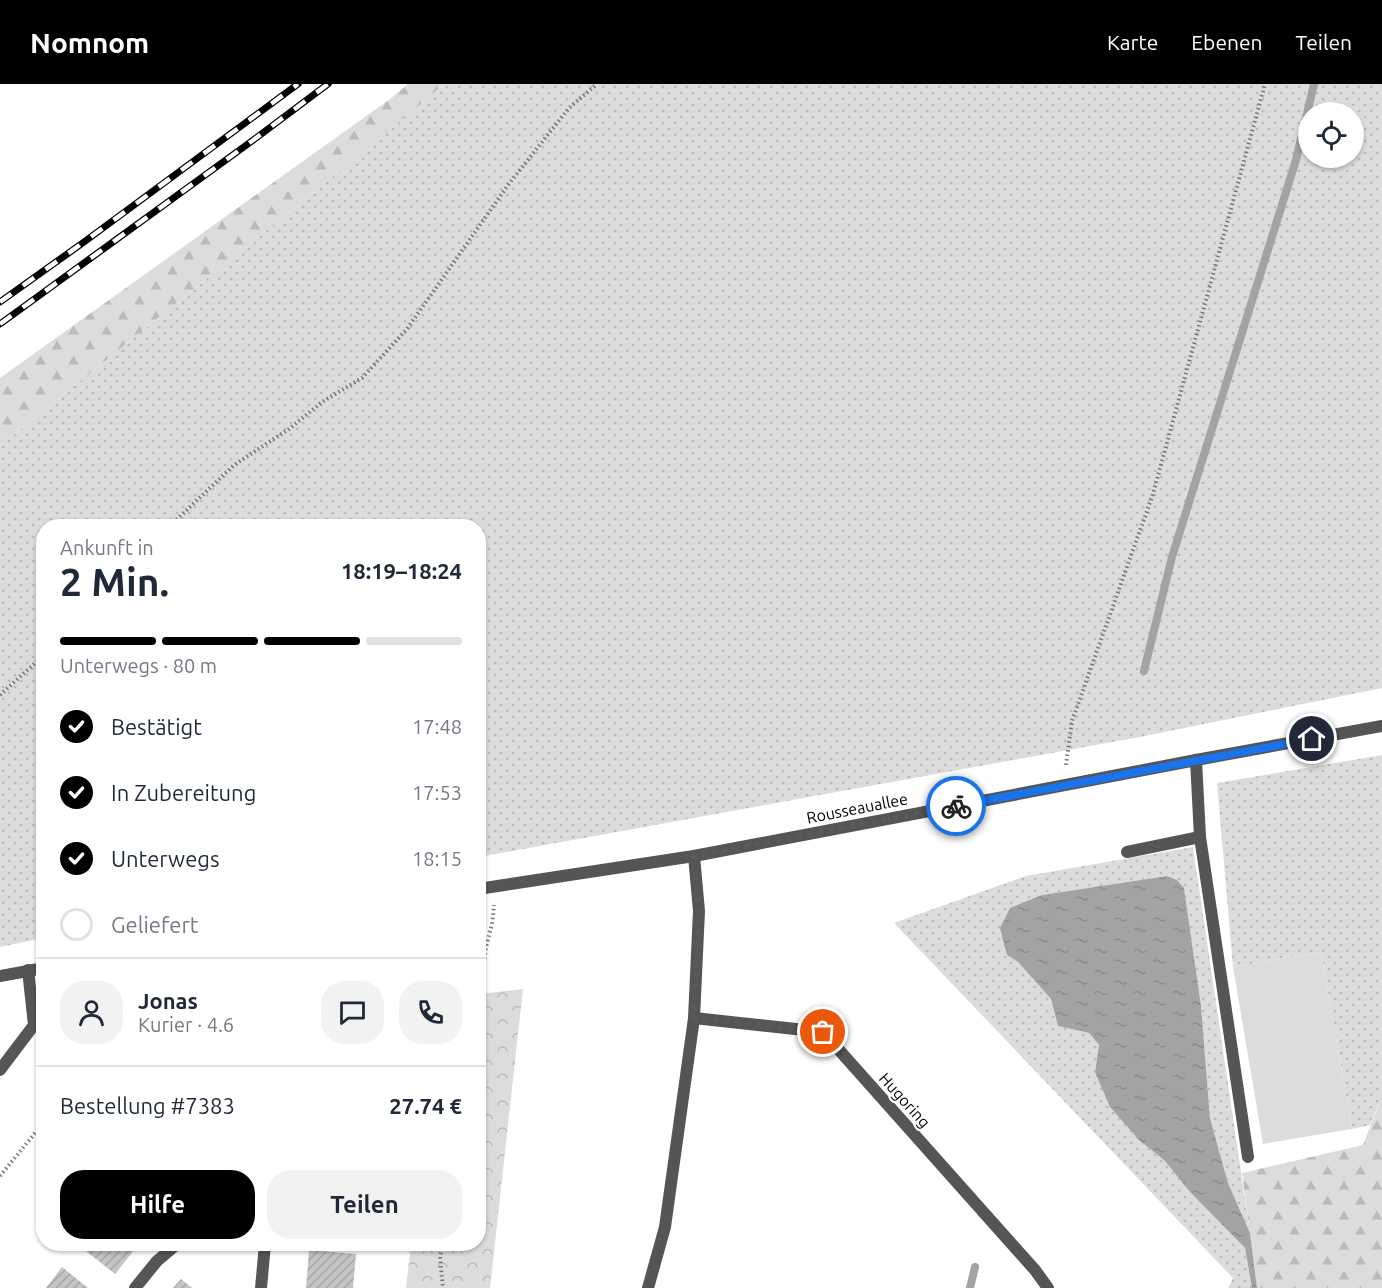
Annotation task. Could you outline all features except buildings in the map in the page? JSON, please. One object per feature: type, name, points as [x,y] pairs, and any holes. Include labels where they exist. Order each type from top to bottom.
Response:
[{"type":"street","name":"Rousseauallee","points":[[486,888],[694,856],[1382,726]]},
{"type":"street","points":[[1196,760],[1200,837],[1248,1157]]},
{"type":"street","points":[[1127,852],[1200,837]]},
{"type":"street","points":[[648,1288],[665,1227],[694,1018],[699,910],[694,856]]},
{"type":"street","points":[[0,976],[36,969]]},
{"type":"street","points":[[0,1070],[33,1025],[28,970]]},
{"type":"street","name":"Hugoring","points":[[694,1018],[823,1032],[1035,1270],[1048,1288]]},
{"type":"street","points":[[135,1288],[169,1251]]},
{"type":"street","points":[[261,1288],[263,1251]]},
{"type":"path","points":[[177,519],[234,465],[289,429],[322,402],[362,378],[407,329],[508,185],[569,108],[597,84]]},
{"type":"path","points":[[1067,755],[1072,721],[1153,494],[1264,84]]},
{"type":"path","points":[[0,695],[36,662]]},
{"type":"path","points":[[486,947],[492,924],[496,886]]},
{"type":"path","points":[[0,1176],[36,1132]]},
{"type":"path","points":[[441,1251],[443,1288]]},
{"type":"green space","points":[[408,84],[444,84],[0,446],[0,378]]},
{"type":"green space","points":[[444,84],[1382,84],[1382,688],[1140,737],[486,856],[486,519],[36,519],[36,939],[0,947],[0,446]]},
{"type":"green space","points":[[1382,755],[1382,1096],[1370,1125],[1352,1129],[1321,952],[1233,967],[1217,783]]},
{"type":"green space","points":[[1193,847],[1250,1233],[1228,1183],[1210,1118],[1201,1006],[1184,889],[1177,880],[1167,876],[1042,895],[1007,955],[1018,962],[1051,999],[1058,1026],[1089,1033],[1099,1045],[1095,1072],[1140,1141],[1164,1160],[1190,1192],[1245,1248],[1252,1288],[1228,1288],[1233,1278],[894,923],[1026,876]]},
{"type":"green space","points":[[1321,952],[1352,1129],[1263,1144],[1233,967]]},
{"type":"green space","points":[[523,989],[490,1288],[406,1288],[410,1251],[486,1251],[486,993]]},
{"type":"green space","points":[[1382,1096],[1382,1288],[1257,1288],[1242,1173],[1363,1145]]},
{"type":"water","points":[[1167,876],[1177,880],[1184,888],[1201,1006],[1210,1118],[1228,1183],[1250,1233],[1257,1288],[1252,1288],[1245,1248],[1190,1192],[1164,1160],[1140,1141],[1110,1107],[1095,1072],[1099,1045],[1089,1033],[1058,1026],[1051,999],[1018,962],[1007,955],[1000,928],[1010,908],[1042,895]]},
{"type":"waterway","points":[[1144,671],[1172,557],[1296,160],[1314,84]]},
{"type":"waterway","points":[[970,1288],[975,1267]]},
{"type":"railway","points":[[0,302],[298,84]]},
{"type":"railway","points":[[0,324],[328,84]]},
{"type":"way so far","points":[[823,1032],[694,1018],[699,910],[694,856],[956,806]]},
{"type":"route","points":[[956,806],[1312,739]]}]
